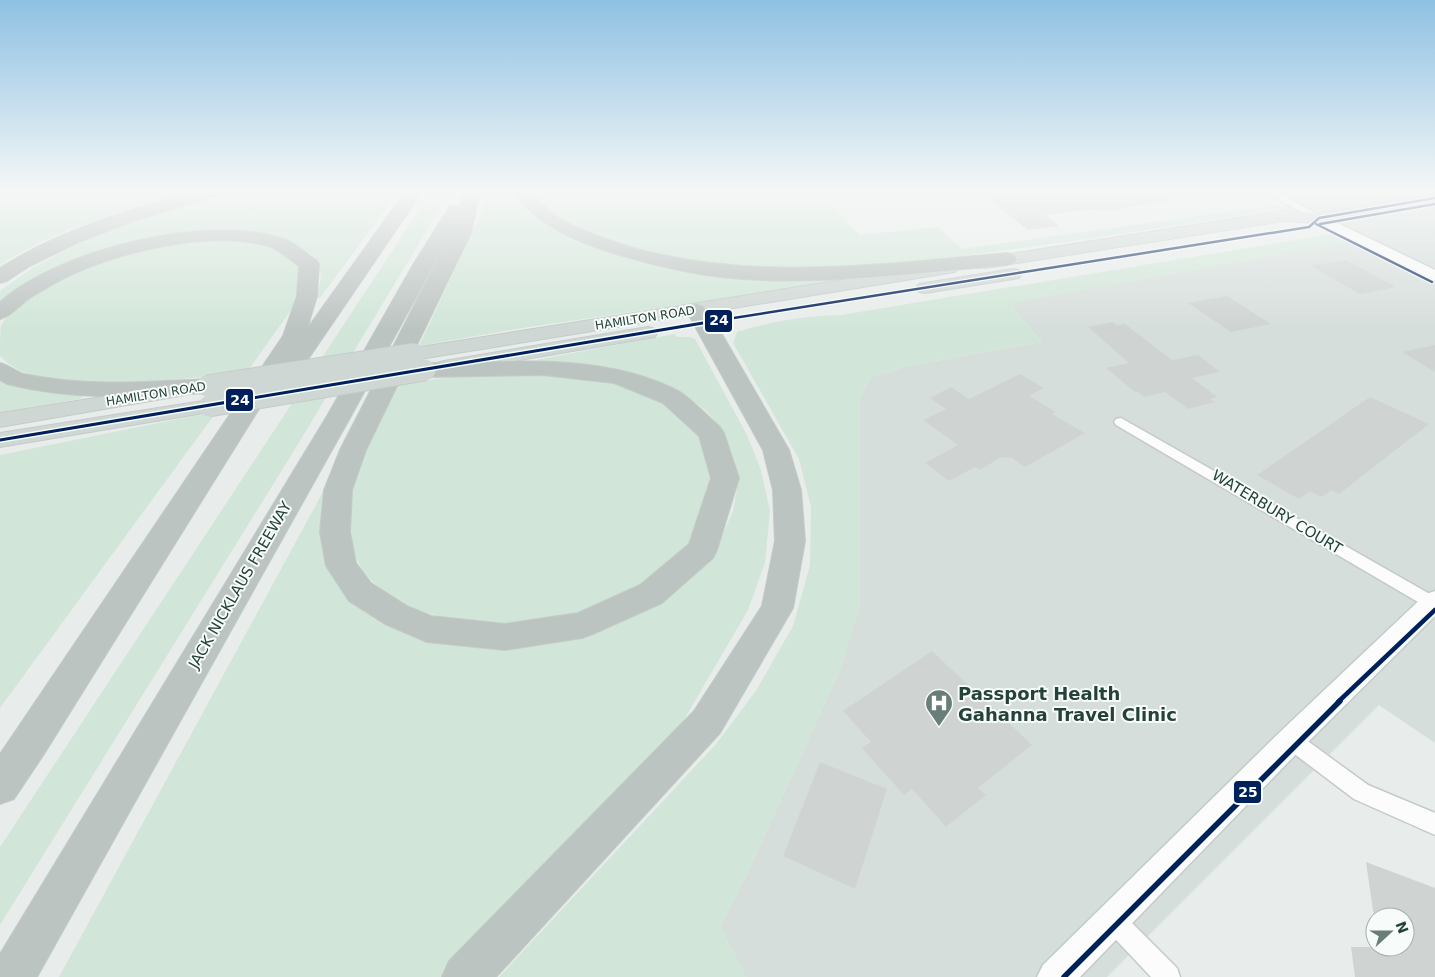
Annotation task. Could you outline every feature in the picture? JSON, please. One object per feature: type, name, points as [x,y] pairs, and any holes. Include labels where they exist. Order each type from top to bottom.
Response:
[{"type":"highway","points":[[0,277],[38,254],[76,238]]},
{"type":"highway","points":[[0,313],[27,291],[65,271],[109,255],[153,243],[192,238]]},
{"type":"highway","points":[[31,742],[294,336],[307,296],[309,264],[278,243],[250,238]]},
{"type":"highway","points":[[0,786],[152,565],[382,238]]},
{"type":"highway","name":"JACK NICKLAUS FREEWAY","points":[[12,977],[339,416],[440,238]]},
{"type":"highway","points":[[420,362],[543,368],[618,376],[672,398],[711,433],[725,478],[702,550],[651,594],[582,625],[505,637],[427,629],[396,615],[360,592],[341,566],[335,532],[338,490],[353,450],[460,238]]},
{"type":"highway","points":[[587,238],[600,244],[657,260],[729,272],[788,275],[856,272],[1007,259]]},
{"type":"highway","points":[[465,977],[707,722],[778,608],[790,541],[787,490],[776,450],[700,317]]},
{"type":"highway","points":[[0,370],[15,380],[62,387],[208,396]]},
{"type":"main road","name":"HAMILTON ROAD","points":[[700,317],[1007,259],[1145,238]]},
{"type":"main road","name":"HAMILTON ROAD","points":[[0,420],[208,396],[700,317],[1231,238]]},
{"type":"main road","points":[[1358,238],[1435,276]]},
{"type":"main road","name":"HAMILTON ROAD","points":[[0,440],[208,396]]},
{"type":"main road","points":[[1055,977],[1291,740],[1434,603]]},
{"type":"street","name":"WATERBURY COURT","points":[[1120,422],[1434,603]]},
{"type":"street","points":[[1291,740],[1361,792],[1435,824]]},
{"type":"street","points":[[1112,919],[1168,977]]},
{"type":"shaded area","points":[[1337,238],[1435,238],[1435,743],[1379,705],[1107,977],[746,977],[720,927],[747,874],[839,672],[860,604],[860,397],[872,377],[907,366],[1042,342],[1015,311],[1013,302],[1347,243]]},
{"type":"green space","points":[[0,238],[53,238],[23,251],[0,265]]},
{"type":"green space","points":[[91,238],[217,238],[121,248],[0,307],[0,291],[32,268]]},
{"type":"green space","points":[[268,238],[364,238],[320,298],[314,299],[320,284],[321,275],[318,263],[312,255],[291,242]]},
{"type":"green space","points":[[401,238],[423,238],[292,454],[0,925],[0,847]]},
{"type":"green space","points":[[470,238],[596,238],[634,257],[859,278],[516,329],[419,346]]},
{"type":"green space","points":[[601,238],[950,238],[962,249],[1044,238],[1095,238],[925,261],[826,269],[754,268],[712,264],[669,257],[627,247]]},
{"type":"green space","points":[[1310,238],[1338,238],[1348,243],[1014,302],[1015,311],[1042,342],[907,366],[872,377],[860,397],[860,604],[839,672],[747,874],[720,927],[746,977],[499,977],[717,743],[757,689],[793,626],[810,565],[811,507],[799,459],[733,343],[737,332],[763,325],[788,320],[841,315]]},
{"type":"green space","points":[[228,239],[270,244],[304,268],[296,303],[247,372],[161,381],[92,383],[33,375],[10,365],[0,356],[1,326],[11,312],[28,298],[72,273],[121,255],[160,245]]},
{"type":"green space","points":[[675,334],[677,337],[695,339],[747,435],[761,470],[770,511],[765,563],[748,610],[674,737],[451,977],[59,977],[324,490],[331,490],[347,589],[489,645],[694,573],[721,538],[733,511],[737,488],[735,462],[724,432],[705,410],[679,391],[648,379],[538,362],[536,360]]},
{"type":"green space","points":[[509,372],[603,379],[669,401],[705,435],[717,479],[693,543],[668,570],[624,597],[578,616],[532,624],[477,625],[426,613],[388,597],[362,571],[348,537],[353,478],[398,385],[449,377]]},
{"type":"green space","points":[[0,379],[84,395],[80,399],[0,412]]},
{"type":"green space","points":[[215,414],[0,708],[0,455],[198,415]]},
{"type":"building","points":[[1346,260],[1396,287],[1360,294],[1311,266]]},
{"type":"building","points":[[1227,296],[1271,324],[1231,332],[1188,303]]},
{"type":"building","points":[[1113,322],[1117,325],[1125,324],[1172,360],[1198,355],[1220,372],[1192,378],[1217,397],[1210,399],[1215,402],[1188,409],[1165,392],[1144,397],[1135,392],[1106,368],[1129,363],[1088,327]]},
{"type":"building","points":[[1435,345],[1435,372],[1402,352]]},
{"type":"building","points":[[1020,374],[1044,388],[1029,396],[1056,412],[1052,414],[1085,433],[1025,467],[1012,458],[1001,457],[980,470],[975,467],[949,481],[925,463],[958,445],[923,420],[946,409],[930,398],[951,387],[969,399]]},
{"type":"building","points":[[1370,397],[1429,424],[1339,494],[1331,490],[1321,497],[1310,491],[1299,499],[1257,475]]},
{"type":"building","points":[[932,651],[1032,745],[978,788],[986,795],[946,827],[912,789],[904,795],[862,748],[871,742],[843,711]]},
{"type":"building","points":[[820,762],[887,789],[855,889],[783,856]]},
{"type":"building","points":[[1366,862],[1435,888],[1435,977],[1355,977],[1351,947],[1365,947],[1365,957],[1415,957],[1415,907],[1373,907]]},
{"type":"transit line","name":"24","points":[[0,440],[752,315],[1242,238]]},
{"type":"transit line","name":"25","points":[[1343,238],[1432,282]]},
{"type":"transit line","name":"25","points":[[1064,977],[1295,744],[1435,610]]},
{"type":"place","name":"Passport Health Gahanna Travel Clinic","points":[[939,727]]}]
